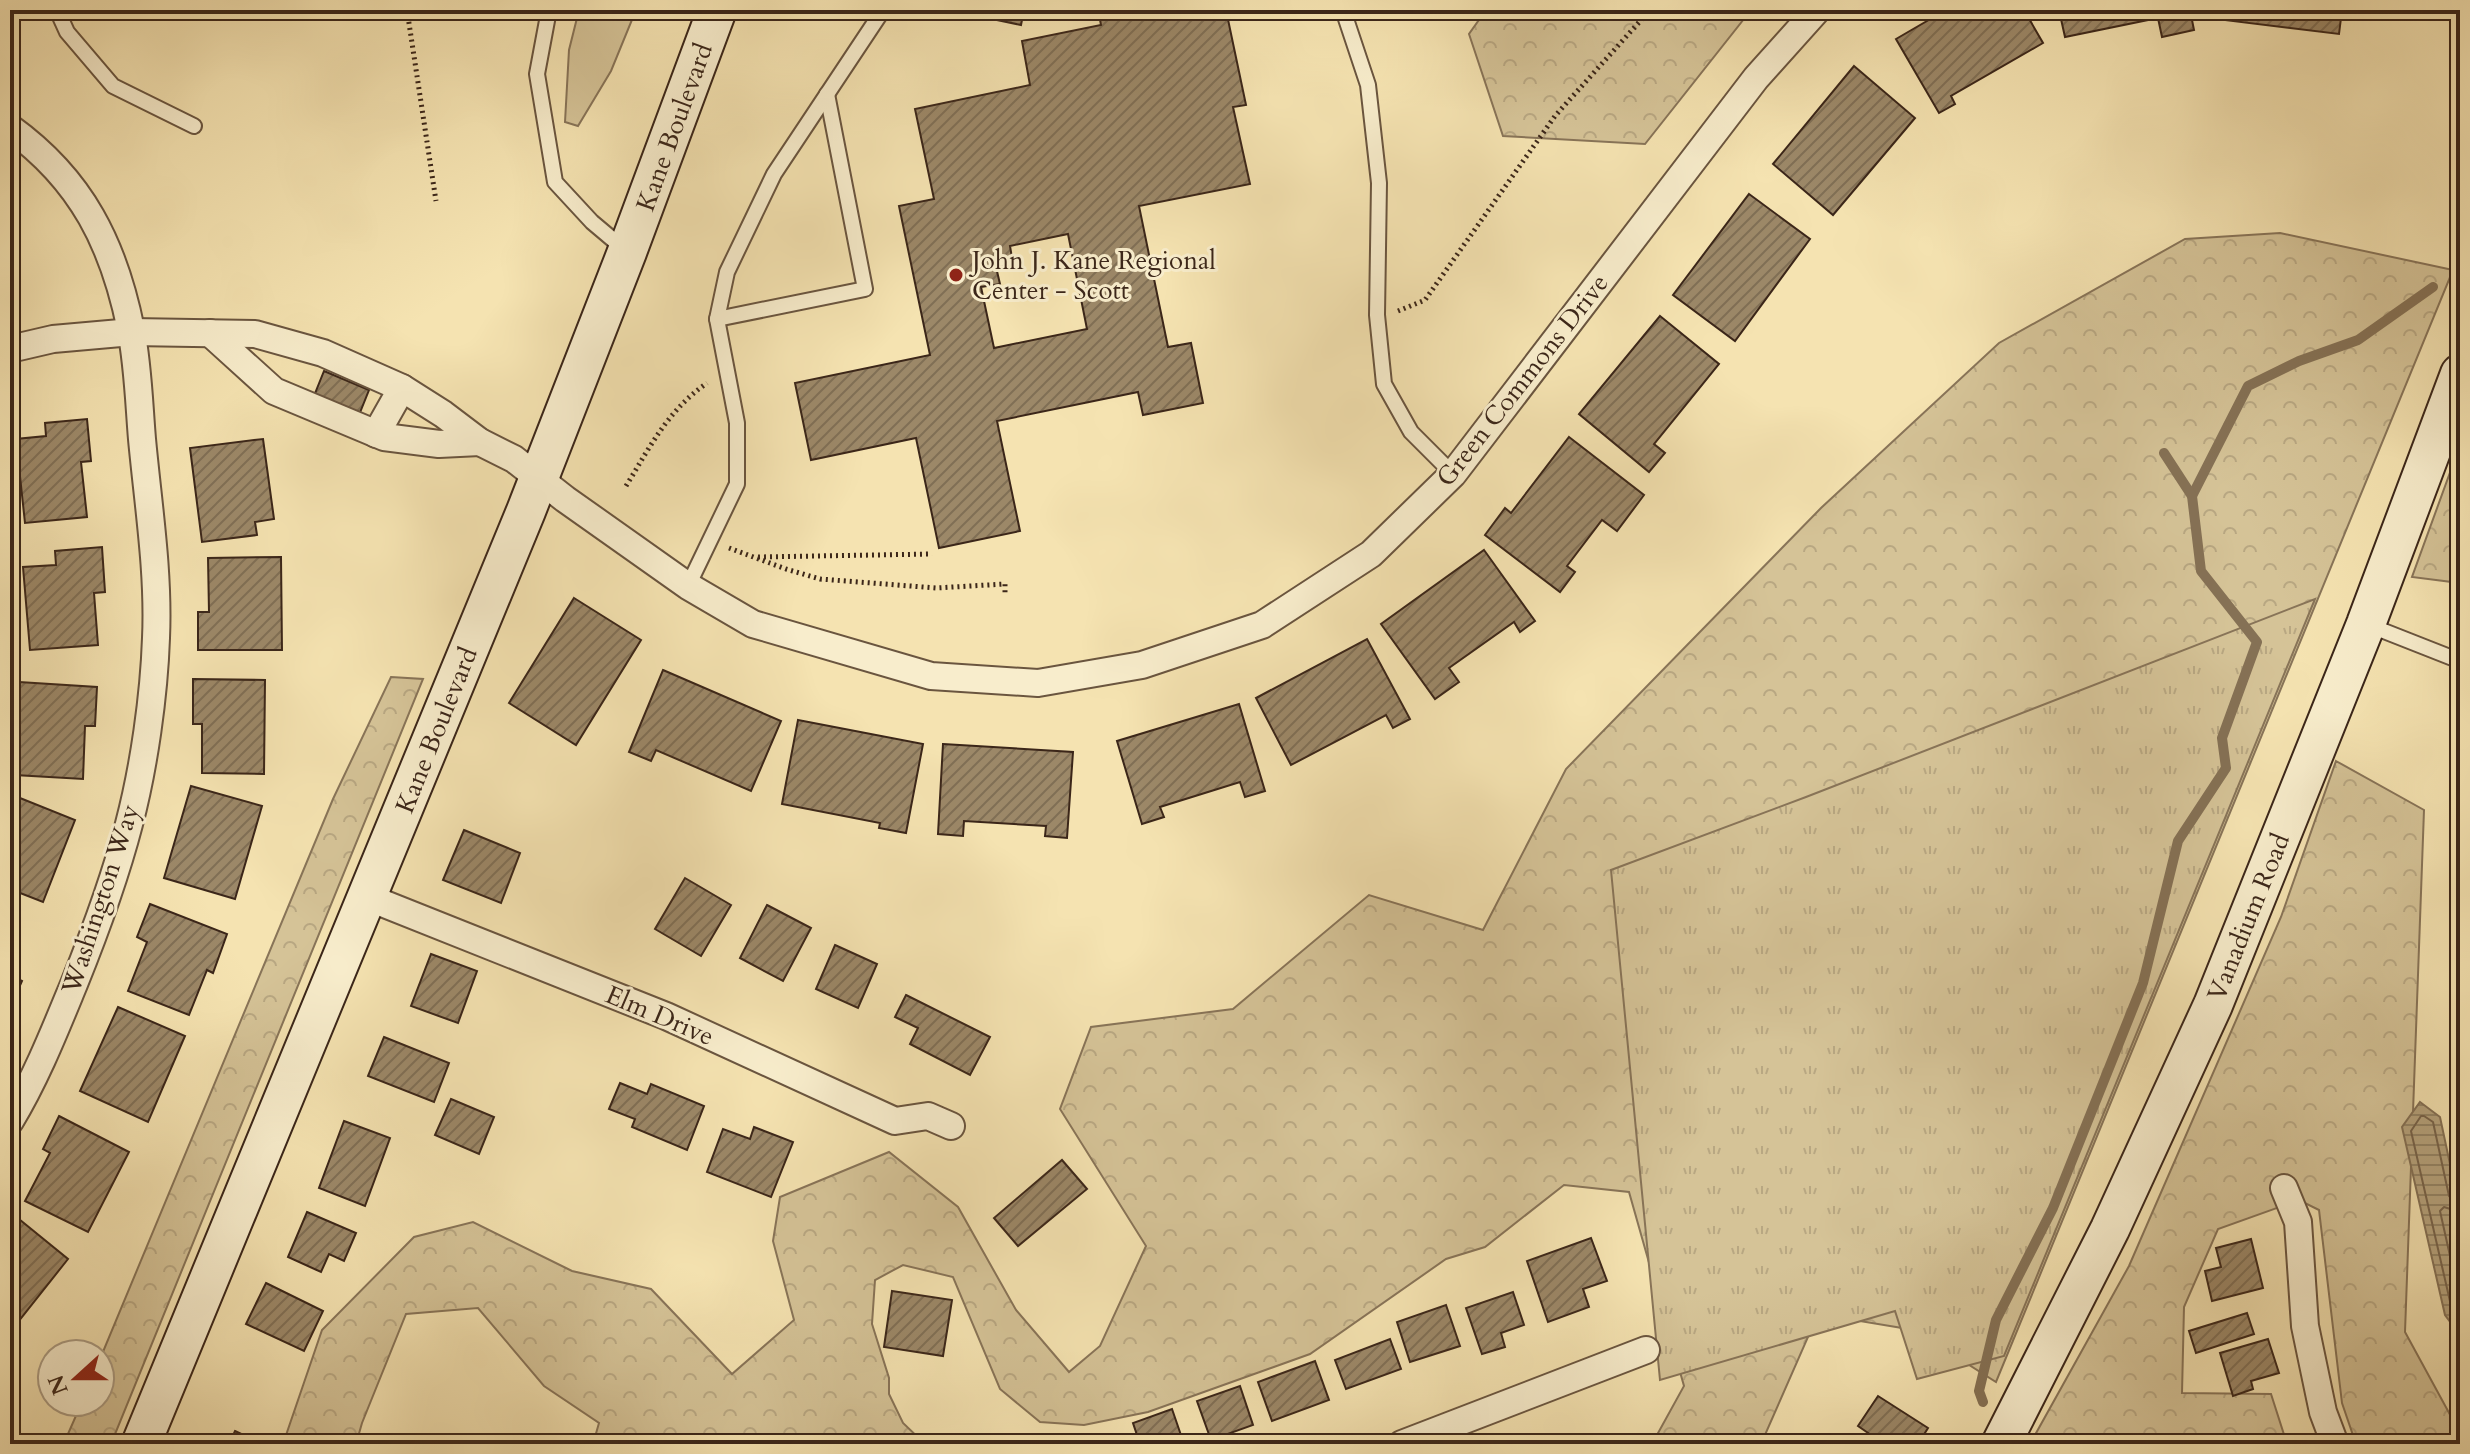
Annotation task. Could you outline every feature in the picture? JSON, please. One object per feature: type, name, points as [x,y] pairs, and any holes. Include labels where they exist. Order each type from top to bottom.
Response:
[{"type":"street","name":"Kane Boulevard","points":[[141,1444],[538,479],[717,10]]},
{"type":"street","name":"Green Commons Drive","points":[[10,349],[53,339],[132,332],[255,334],[323,353],[402,388],[480,442],[514,459],[688,586],[753,624],[931,676],[1038,683],[1142,665],[1262,625],[1371,554],[1453,474],[1756,78],[1817,10]]},
{"type":"street","name":"Washington Way","points":[[10,128],[63,174],[90,211],[115,268],[132,332],[154,560],[156,636],[149,720],[130,823],[93,937],[53,1036],[10,1121]]},
{"type":"street","points":[[210,333],[274,391],[376,434],[439,444],[480,442]]},
{"type":"street","name":"Vanadium Road","points":[[2001,1444],[2110,1229],[2213,1005],[2366,624],[2460,374]]},
{"type":"street","points":[[376,434],[402,388]]},
{"type":"street","name":"Elm Drive","points":[[367,897],[666,1016],[895,1121],[928,1116],[951,1126]]},
{"type":"street","points":[[2284,1188],[2298,1222],[2305,1326],[2323,1412],[2335,1444]]},
{"type":"street","points":[[1402,1444],[1646,1350]]},
{"type":"lane","points":[[57,10],[67,32],[113,86],[194,126]]},
{"type":"lane","points":[[549,10],[537,74],[555,182],[592,222],[627,252]]},
{"type":"lane","points":[[688,586],[737,484],[737,423],[717,319],[727,272],[774,174],[883,10]]},
{"type":"lane","points":[[1343,10],[1368,85],[1378,169],[1377,315],[1384,384],[1411,432],[1453,474]]},
{"type":"lane","points":[[717,319],[865,289],[827,94]]},
{"type":"lane","points":[[2366,624],[2460,661]]},
{"type":"path","points":[[407,10],[436,201]]},
{"type":"path","points":[[1377,315],[1401,311],[1425,300],[1555,116],[1650,10]]},
{"type":"path","points":[[626,486],[666,420],[693,392],[711,380]]},
{"type":"path","points":[[727,547],[820,579],[936,588],[1005,584],[1005,594]]},
{"type":"path","points":[[753,557],[932,554]]},
{"type":"green space","points":[[579,10],[636,10],[611,71],[578,126],[565,122],[569,50]]},
{"type":"green space","points":[[1486,10],[1751,10],[1645,144],[1503,136],[1469,34]]},
{"type":"green space","points":[[2280,233],[2453,270],[1996,1382],[1914,1330],[1818,1314],[1761,1444],[1652,1444],[1684,1386],[1629,1192],[1564,1185],[1485,1247],[1446,1259],[1310,1354],[1148,1412],[1084,1425],[1040,1422],[1000,1389],[953,1277],[903,1265],[875,1280],[872,1324],[889,1378],[889,1394],[903,1423],[925,1444],[593,1444],[599,1423],[544,1386],[478,1308],[406,1314],[356,1444],[283,1444],[322,1330],[414,1237],[473,1222],[572,1271],[651,1289],[732,1374],[794,1320],[773,1241],[780,1197],[889,1152],[958,1207],[1016,1310],[1069,1372],[1100,1346],[1146,1246],[1060,1109],[1091,1027],[1233,1009],[1369,895],[1483,930],[1566,769],[1821,508],[1999,343],[2185,239]]},
{"type":"green space","points":[[2460,445],[2460,583],[2412,577]]},
{"type":"green space","points":[[2315,599],[2004,1356],[1917,1379],[1895,1311],[1660,1380],[1611,870]]},
{"type":"green space","points":[[391,677],[423,679],[111,1444],[61,1444],[75,1418],[116,1418],[116,1338],[109,1338],[333,799]]},
{"type":"green space","points":[[2336,761],[2424,810],[2405,1332],[2460,1433],[2460,1444],[2356,1444],[2342,1403],[2319,1210],[2299,1200],[2218,1229],[2184,1307],[2182,1393],[2271,1394],[2287,1444],[2030,1444],[2129,1266],[2281,917]]},
{"type":"water","points":[[2420,1102],[2440,1117],[2460,1211],[2460,1335],[2445,1315],[2402,1127]]},
{"type":"building","points":[[969,10],[1024,10],[1021,25],[968,14]]},
{"type":"building","name":"John J. Kane Regional Center - Scott","points":[[1118,10],[1226,10],[1246,105],[1233,107],[1250,184],[1139,206],[1168,347],[1191,343],[1203,403],[1143,415],[1138,392],[997,421],[1020,531],[939,548],[916,438],[811,460],[795,383],[930,355],[899,206],[934,199],[915,109],[1030,85],[1022,41],[1101,25],[1099,14]],"holes":[[[1068,234],[1087,329],[994,348],[981,287],[1000,284],[996,267],[1013,264],[1010,246]]]},
{"type":"building","points":[[1946,10],[2024,10],[2043,43],[1951,96],[1955,104],[1939,113],[1896,39]]},
{"type":"building","points":[[2059,10],[2190,10],[2194,30],[2162,37],[2158,18],[2065,37]]},
{"type":"building","points":[[2217,10],[2342,10],[2339,34],[2216,19]]},
{"type":"building","points":[[1854,66],[1915,118],[1833,215],[1773,164]]},
{"type":"building","points":[[1749,194],[1810,239],[1735,341],[1673,295]]},
{"type":"building","points":[[1660,316],[1719,364],[1654,444],[1665,453],[1649,472],[1579,414]]},
{"type":"building","points":[[324,371],[369,390],[359,415],[314,396]]},
{"type":"building","points":[[87,419],[91,461],[81,462],[87,517],[25,523],[16,439],[46,436],[45,423]]},
{"type":"building","points":[[1569,437],[1644,495],[1617,531],[1602,520],[1567,566],[1575,572],[1560,592],[1485,535],[1505,508],[1511,513]]},
{"type":"building","points":[[263,439],[274,519],[255,522],[257,535],[202,542],[190,448]]},
{"type":"building","points":[[102,547],[105,592],[94,593],[98,645],[30,650],[23,567],[56,565],[55,551]]},
{"type":"building","points":[[1484,550],[1535,621],[1520,632],[1514,622],[1449,668],[1459,682],[1435,699],[1381,624]]},
{"type":"building","points":[[281,557],[282,650],[198,650],[198,612],[209,612],[208,558]]},
{"type":"building","points":[[574,598],[641,640],[576,745],[509,703]]},
{"type":"building","points":[[1367,639],[1410,719],[1393,728],[1386,715],[1291,765],[1256,698]]},
{"type":"building","points":[[663,670],[781,721],[751,791],[656,750],[651,761],[629,752]]},
{"type":"building","points":[[193,679],[265,680],[264,774],[202,773],[202,724],[193,724]]},
{"type":"building","points":[[19,682],[97,687],[95,726],[85,726],[83,779],[15,775]]},
{"type":"building","points":[[1239,704],[1265,791],[1245,797],[1240,782],[1160,807],[1164,817],[1142,824],[1117,741]]},
{"type":"building","points":[[798,720],[923,744],[906,833],[879,828],[880,823],[782,804]]},
{"type":"building","points":[[943,744],[1073,752],[1067,838],[1045,836],[1046,826],[964,821],[963,836],[938,834]]},
{"type":"building","points":[[191,786],[262,806],[235,899],[164,878]]},
{"type":"building","points":[[10,794],[75,820],[43,902],[10,889]]},
{"type":"building","points":[[464,830],[520,853],[501,903],[443,880]]},
{"type":"building","points":[[685,878],[731,905],[701,956],[655,929]]},
{"type":"building","points":[[150,904],[227,934],[213,973],[207,970],[189,1015],[128,991],[147,942],[137,937]]},
{"type":"building","points":[[767,905],[811,928],[783,981],[740,958]]},
{"type":"building","points":[[835,945],[877,964],[858,1008],[816,989]]},
{"type":"building","points":[[431,954],[477,971],[458,1023],[411,1006]]},
{"type":"building","points":[[10,975],[22,981],[10,1008]]},
{"type":"building","points":[[906,995],[990,1037],[970,1075],[910,1044],[918,1028],[895,1017]]},
{"type":"building","points":[[118,1007],[185,1036],[148,1122],[80,1091]]},
{"type":"building","points":[[384,1037],[449,1063],[434,1102],[368,1076]]},
{"type":"building","points":[[620,1083],[647,1094],[651,1084],[704,1106],[687,1150],[632,1127],[635,1119],[609,1109]]},
{"type":"building","points":[[451,1099],[494,1117],[479,1154],[435,1135]]},
{"type":"building","points":[[59,1116],[129,1152],[88,1232],[25,1201],[50,1153],[43,1149]]},
{"type":"building","points":[[344,1121],[390,1138],[365,1206],[319,1188]]},
{"type":"building","points":[[754,1127],[793,1142],[771,1197],[707,1172],[723,1129],[750,1139]]},
{"type":"building","points":[[1062,1160],[1087,1189],[1018,1246],[994,1218]]},
{"type":"building","points":[[307,1212],[356,1233],[344,1261],[329,1254],[321,1272],[288,1257]]},
{"type":"building","points":[[14,1215],[68,1259],[14,1327],[10,1324],[10,1220]]},
{"type":"building","points":[[1591,1238],[1607,1281],[1583,1289],[1589,1307],[1548,1322],[1527,1261]]},
{"type":"building","points":[[2251,1239],[2263,1288],[2212,1301],[2205,1271],[2221,1267],[2216,1248]]},
{"type":"building","points":[[266,1283],[323,1311],[304,1351],[246,1324]]},
{"type":"building","points":[[892,1291],[952,1300],[943,1356],[884,1347]]},
{"type":"building","points":[[1513,1292],[1524,1325],[1501,1333],[1505,1347],[1482,1354],[1466,1308]]},
{"type":"building","points":[[1446,1305],[1460,1346],[1410,1362],[1397,1322]]},
{"type":"building","points":[[2247,1313],[2254,1334],[2196,1353],[2189,1331]]},
{"type":"building","points":[[1390,1339],[1401,1369],[1346,1389],[1335,1360]]},
{"type":"building","points":[[2268,1339],[2279,1373],[2251,1381],[2253,1389],[2233,1396],[2220,1353]]},
{"type":"building","points":[[1315,1361],[1329,1400],[1272,1421],[1258,1382]]},
{"type":"building","points":[[1240,1386],[1253,1425],[1211,1440],[1197,1401]]},
{"type":"building","points":[[1878,1396],[1928,1428],[1918,1444],[1865,1444],[1871,1435],[1858,1426]]},
{"type":"building","points":[[1172,1409],[1184,1444],[1140,1444],[1133,1423]]},
{"type":"building","points":[[235,1431],[263,1444],[229,1444]]},
{"type":"building","points":[[1573,1436],[1614,1436],[1614,1444],[1573,1444]]},
{"type":"waterway","points":[[2192,496],[2248,386],[2299,361],[2358,340],[2433,287]]},
{"type":"waterway","points":[[1983,1402],[1979,1391],[1996,1320],[2053,1208],[2143,983],[2178,841],[2226,768],[2222,738],[2257,642],[2201,571],[2192,496],[2164,453]]},
{"type":"place","name":"John J. Kane Regional Center - Scott","points":[[956,275]]}]
